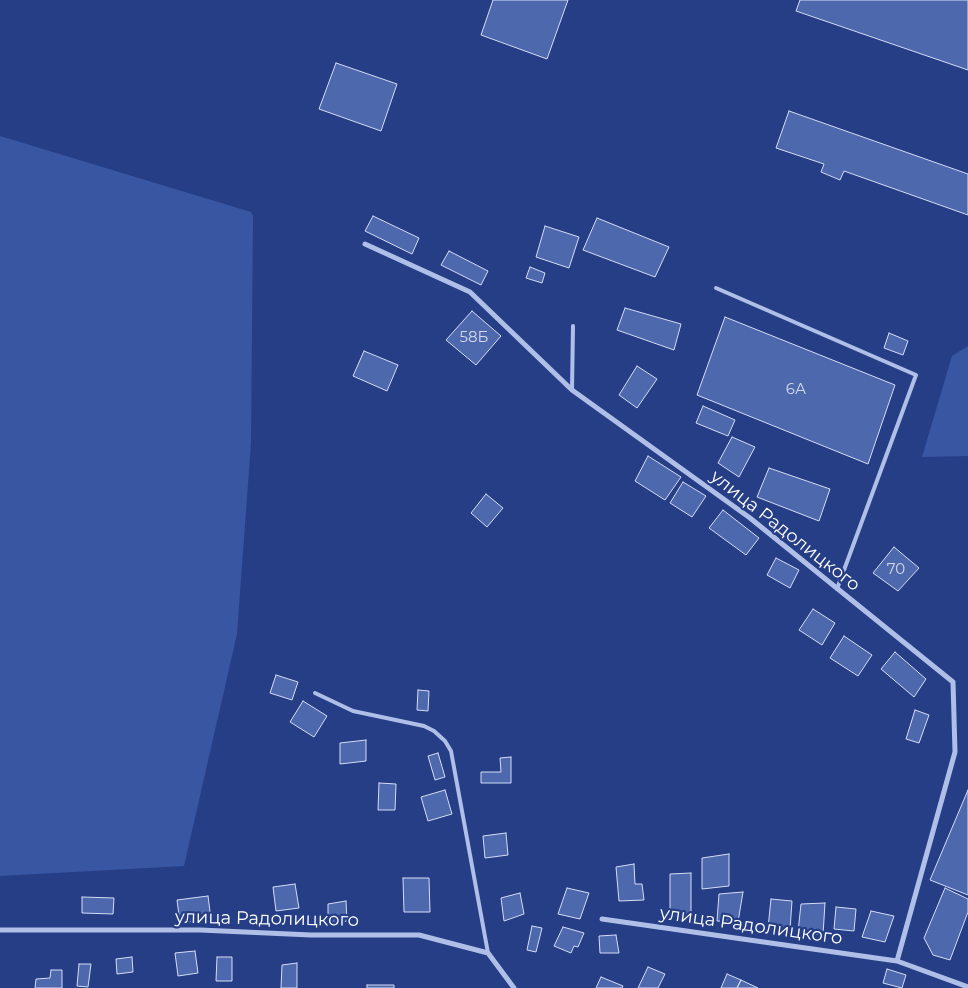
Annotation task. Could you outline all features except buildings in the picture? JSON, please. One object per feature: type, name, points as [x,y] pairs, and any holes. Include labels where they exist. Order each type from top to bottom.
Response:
[{"type":"street","name":"улица Радолицкого","points":[[365,244],[470,292],[572,390],[750,518],[953,682],[955,752],[897,960]]},
{"type":"street","name":"улица Радолицкого","points":[[602,920],[897,960],[968,988]]},
{"type":"street","name":"улица Радолицкого","points":[[0,930],[200,930],[312,936],[419,935],[488,952]]},
{"type":"street","points":[[488,952],[514,988]]},
{"type":"lane","points":[[716,288],[916,376],[837,588]]},
{"type":"lane","points":[[572,390],[573,326]]},
{"type":"lane","points":[[314,693],[353,711],[424,726],[434,731],[448,746],[451,751],[488,952]]},
{"type":"shaded area","points":[[0,136],[251,212],[253,216],[251,443],[237,634],[184,866],[0,876]]},
{"type":"shaded area","points":[[968,346],[968,456],[922,457],[952,356]]}]
